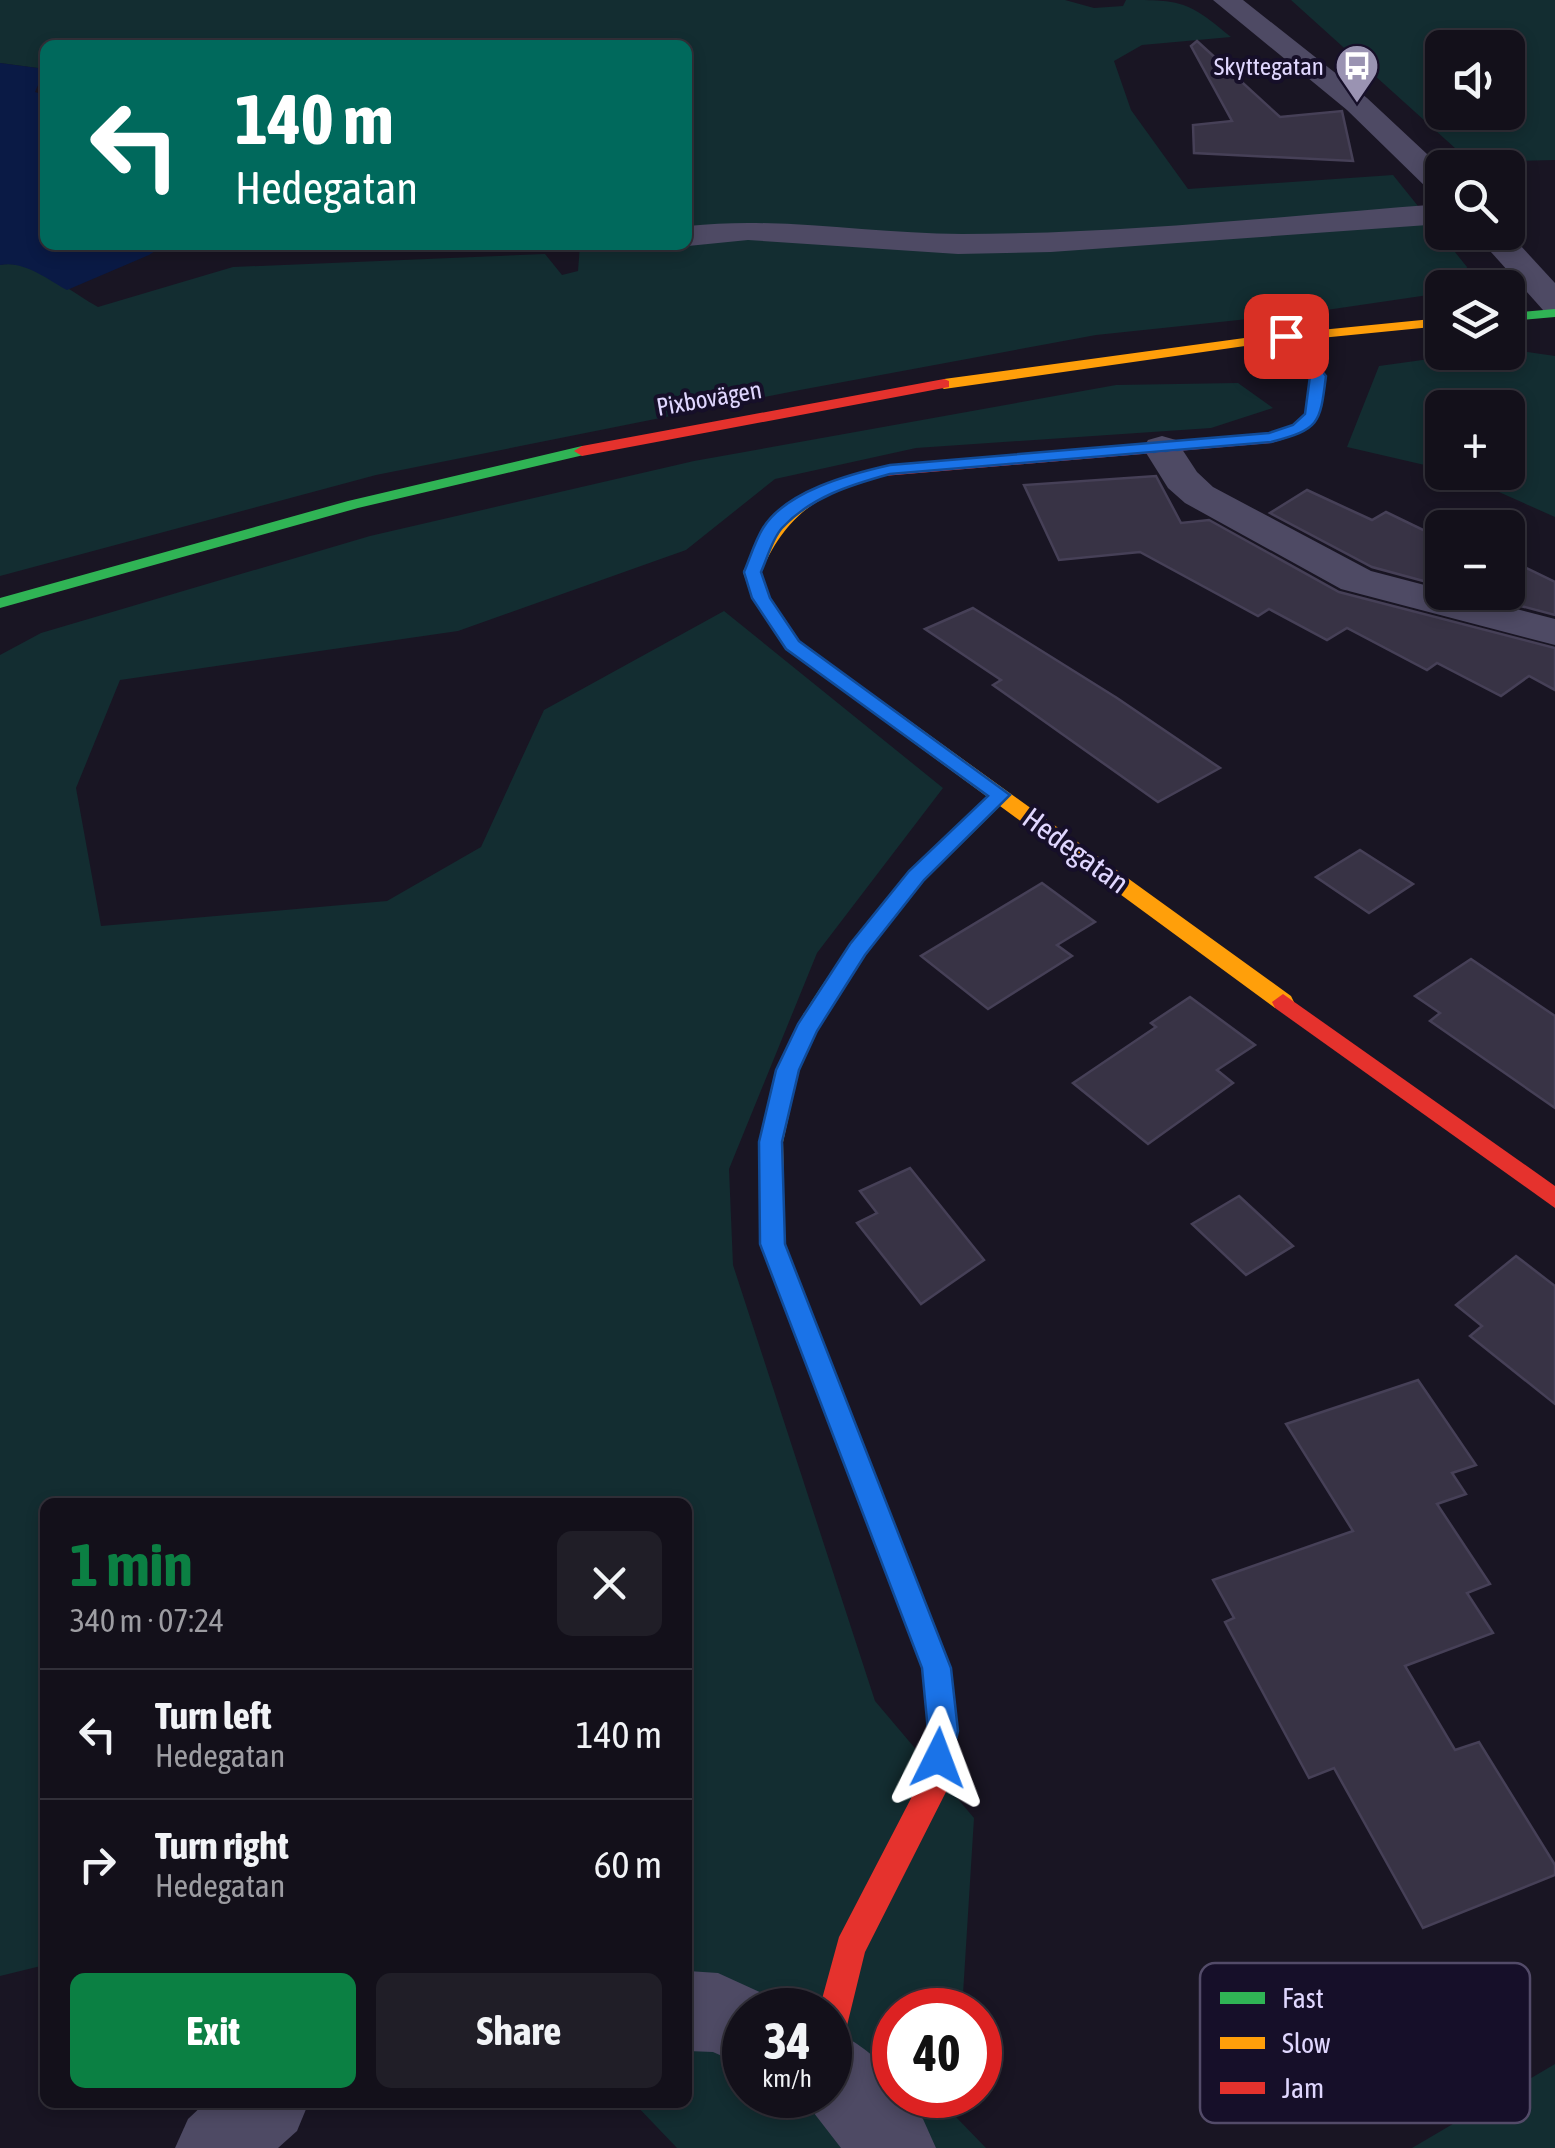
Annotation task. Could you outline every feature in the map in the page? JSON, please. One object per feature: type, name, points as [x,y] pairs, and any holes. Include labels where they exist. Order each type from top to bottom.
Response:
[{"type":"street","points":[[1226,0],[1357,104],[1425,169]]},
{"type":"street","points":[[692,236],[748,230],[958,244],[1052,242],[1425,215]]},
{"type":"street","points":[[1507,250],[1555,302]]},
{"type":"street","points":[[1525,315],[1555,312]]},
{"type":"street","name":"Pixbovägen","points":[[0,604],[292,517],[661,434],[1024,370],[1286,336],[1425,324]]},
{"type":"street","name":"Hedegatan","points":[[1286,336],[1318,376],[1313,416],[1298,429],[1271,438],[890,470],[840,482],[812,496],[772,527],[752,572],[761,598],[792,645],[1555,1199]]},
{"type":"street","points":[[1162,448],[1182,480],[1199,495],[1356,580],[1555,632]]},
{"type":"street","points":[[841,1988],[850,1948],[934,1786],[943,1731],[936,1668],[773,1244],[770,1142],[794,1056],[806,1029],[857,949],[917,876],[1000,795]]},
{"type":"street","points":[[692,2010],[722,2015]]},
{"type":"street","points":[[852,2097],[894,2148]]},
{"type":"street","points":[[216,2148],[261,2108]]},
{"type":"green space","points":[[0,0],[1065,0],[1094,8],[1123,6],[1126,0],[1172,2],[1194,9],[1231,37],[1142,45],[1114,61],[1131,110],[1188,189],[1393,175],[1425,215],[1425,250],[1453,250],[1467,267],[1425,270],[1425,296],[1306,313],[1096,335],[376,475],[0,576],[0,265],[12,264],[38,272],[98,307],[233,267],[545,254],[562,275],[578,271],[580,250],[692,250],[692,40],[40,40],[40,68],[0,63]]},
{"type":"green space","points":[[1291,0],[1555,0],[1555,160],[1525,161],[1525,150],[1457,150],[1435,130],[1525,130],[1525,30],[1425,30],[1425,121]]},
{"type":"green space","points":[[1525,352],[1555,356],[1555,517],[1494,490],[1525,490],[1525,390],[1425,390],[1425,465],[1347,447],[1379,366],[1425,360],[1425,370],[1525,370]]},
{"type":"green space","points":[[1238,383],[1273,408],[1211,428],[916,448],[775,479],[686,550],[458,631],[120,680],[76,788],[101,926],[387,901],[481,847],[544,710],[724,611],[943,788],[817,953],[729,1169],[733,1265],[875,1701],[974,1818],[963,1988],[872,1988],[872,2118],[957,2118],[986,2148],[677,2148],[639,2108],[692,2108],[692,1498],[40,1498],[40,1966],[0,1976],[0,655],[41,633],[370,536],[694,461],[1116,385]]},
{"type":"green space","points":[[1555,2064],[1555,2148],[1412,2148],[1455,2123],[1530,2123],[1530,2079]]},
{"type":"water","points":[[0,63],[40,68],[35,92],[40,94],[40,250],[156,250],[67,290],[26,268],[0,265]]},
{"type":"building","points":[[1197,41],[1280,117],[1342,111],[1353,161],[1194,153],[1193,125],[1232,121],[1191,46]]},
{"type":"building","points":[[1156,476],[1181,523],[1209,520],[1339,592],[1555,648],[1555,690],[1529,676],[1501,696],[1437,663],[1427,670],[1347,628],[1327,640],[1269,609],[1258,616],[1140,552],[1059,560],[1024,485]]},
{"type":"building","points":[[1307,490],[1372,520],[1386,512],[1425,531],[1425,581],[1372,567],[1270,513]]},
{"type":"building","points":[[1525,567],[1555,582],[1555,615],[1525,607]]},
{"type":"building","points":[[973,608],[1220,768],[1158,802],[993,685],[1001,680],[925,629]]},
{"type":"building","points":[[1360,850],[1413,884],[1369,913],[1316,877]]},
{"type":"building","points":[[1042,883],[1095,922],[1057,945],[1072,956],[988,1009],[921,956]]},
{"type":"building","points":[[1471,959],[1555,1016],[1555,1108],[1430,1021],[1440,1013],[1415,996]]},
{"type":"building","points":[[1190,997],[1255,1045],[1217,1070],[1233,1083],[1148,1144],[1073,1083],[1156,1027],[1151,1023]]},
{"type":"building","points":[[910,1168],[984,1260],[921,1304],[857,1223],[877,1213],[860,1191]]},
{"type":"building","points":[[1239,1196],[1293,1246],[1246,1275],[1192,1224]]},
{"type":"building","points":[[1516,1256],[1555,1286],[1555,1404],[1470,1336],[1482,1326],[1456,1305]]},
{"type":"building","points":[[1418,1380],[1476,1465],[1452,1473],[1466,1494],[1437,1504],[1490,1584],[1467,1593],[1493,1633],[1405,1666],[1455,1750],[1479,1742],[1555,1865],[1555,1875],[1423,1928],[1334,1768],[1309,1778],[1225,1622],[1234,1618],[1213,1580],[1353,1531],[1286,1424]]},
{"type":"traffic: fast","points":[[1525,316],[1555,313]]},
{"type":"traffic: fast","points":[[0,603],[354,504],[582,451]]},
{"type":"traffic: fast","points":[[812,1019],[857,949],[917,876],[1000,795]]},
{"type":"traffic: slow","points":[[944,384],[1259,340],[1425,324]]},
{"type":"traffic: slow","points":[[884,471],[838,485],[802,502],[775,529],[763,548],[752,572],[761,598],[792,645],[1283,1002]]},
{"type":"traffic: slow","points":[[812,1019],[788,1070],[771,1142],[773,1244],[859,1468]]},
{"type":"traffic: jam","points":[[884,471],[1271,438],[1298,429],[1313,416],[1318,376],[1285,336]]},
{"type":"traffic: jam","points":[[582,451],[944,384]]},
{"type":"traffic: jam","points":[[1283,1002],[1555,1199]]},
{"type":"traffic: jam","points":[[841,1988],[850,1948],[934,1786],[943,1731],[936,1668],[859,1468]]},
{"type":"place","name":"Skyttegatan","points":[[1357,104]]},
{"type":"route","points":[[938,1758],[943,1731],[936,1668],[773,1244],[770,1142],[788,1070],[806,1029],[857,949],[917,876],[1000,795],[792,645],[761,598],[752,572],[772,527],[812,496],[840,482],[890,470],[1271,438],[1298,429],[1313,416],[1318,376],[1286,336]]}]
